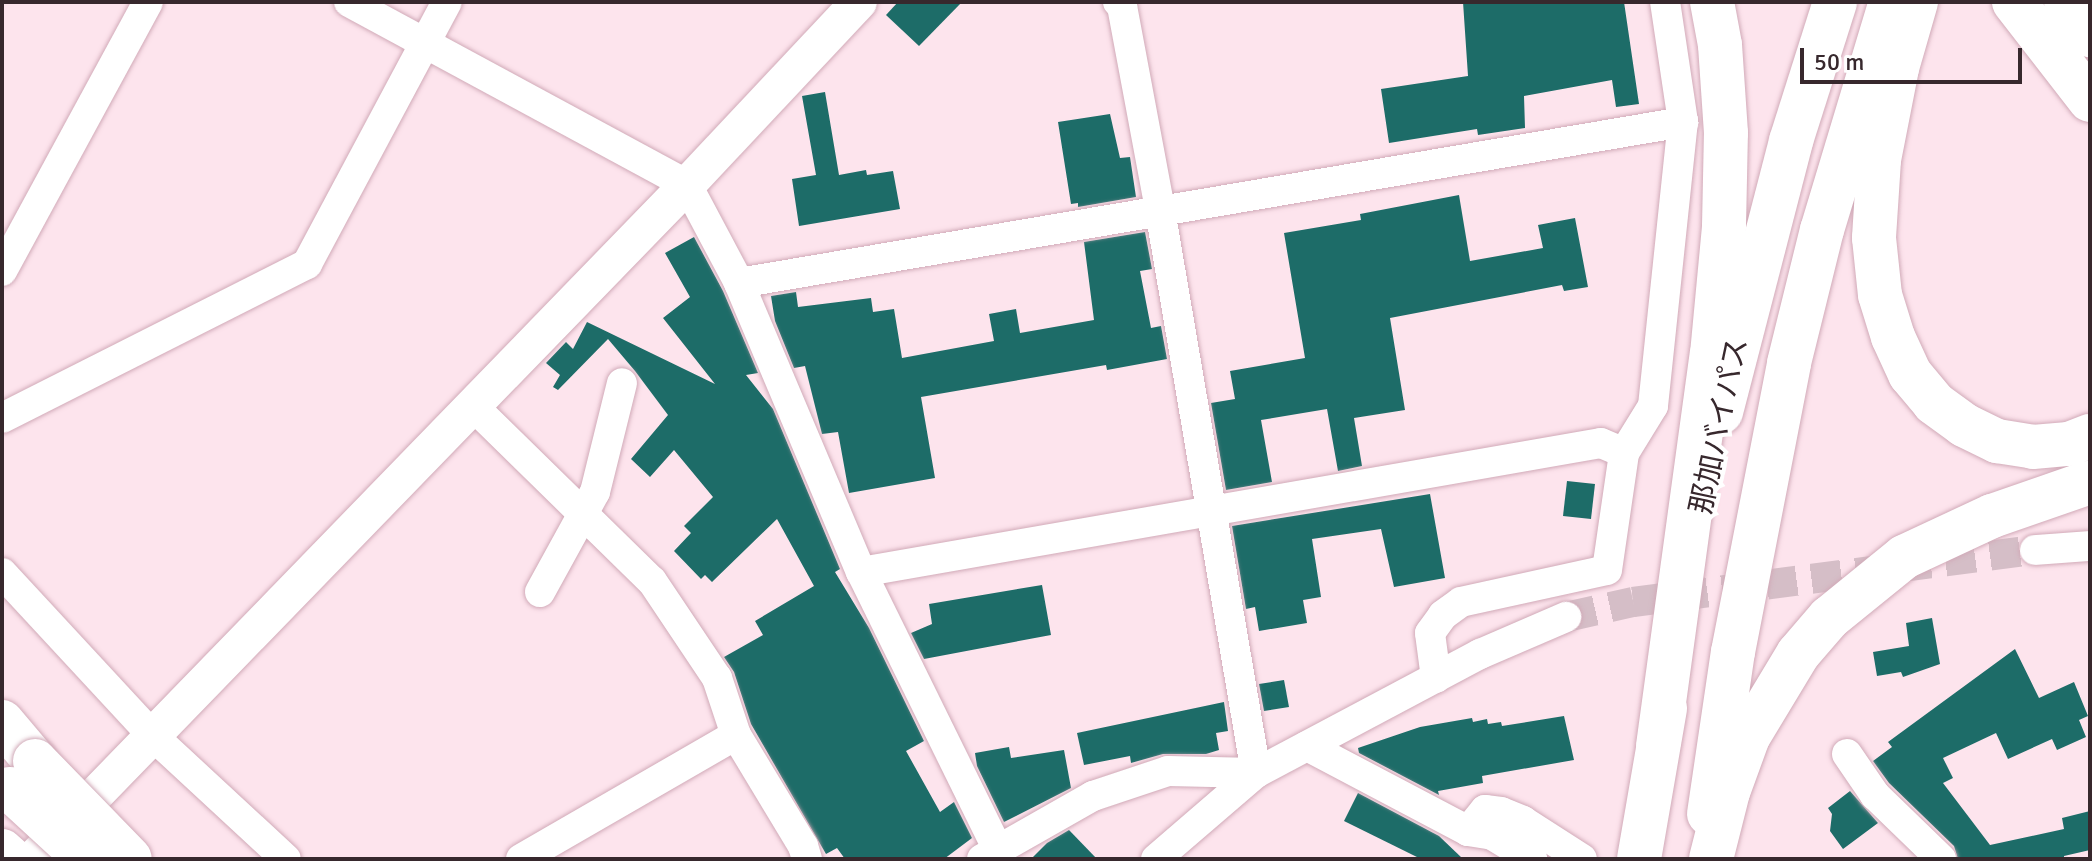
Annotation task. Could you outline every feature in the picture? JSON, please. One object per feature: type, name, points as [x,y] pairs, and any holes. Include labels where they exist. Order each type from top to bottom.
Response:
[{"type":"highway","points":[[1658,746],[1712,354],[1724,226],[1726,133],[1720,45],[1712,2]]},
{"type":"highway","name":"那加バイパス","points":[[1639,859],[1732,364],[1791,141],[1835,2]]},
{"type":"highway","name":"那加バイパス","points":[[1702,859],[1733,652],[1789,363],[1830,200],[1891,2]]},
{"type":"highway","points":[[1916,2],[1897,68],[1879,160],[1874,238],[1880,295],[1893,337],[1910,374],[1934,403],[1964,425],[1997,441],[2033,447],[2069,444],[2090,436]]},
{"type":"highway","points":[[2014,2],[2090,100]]},
{"type":"highway","points":[[2066,2],[2090,35]]},
{"type":"highway","points":[[1711,859],[1728,792],[1748,737],[1798,654],[1829,618],[1904,557],[1992,516],[2090,482]]},
{"type":"highway","points":[[2,722],[16,777],[86,859]]},
{"type":"highway","points":[[16,777],[130,859]]},
{"type":"highway","points":[[2,851],[11,859]]},
{"type":"street","points":[[2,271],[148,2]]},
{"type":"street","points":[[349,2],[687,185],[739,283],[861,572],[990,855],[1093,796],[1168,771],[1256,773]]},
{"type":"street","points":[[2,418],[307,264],[447,2]]},
{"type":"street","points":[[33,859],[687,185],[859,2]]},
{"type":"street","points":[[1436,678],[1430,633],[1443,615],[1461,602],[1607,570],[1624,453],[1653,406],[1683,122],[1665,2]]},
{"type":"street","points":[[1127,3],[1209,508],[1256,773]]},
{"type":"street","points":[[739,283],[1683,122]]},
{"type":"street","points":[[540,592],[595,492],[622,383]]},
{"type":"street","points":[[473,406],[585,511],[652,581],[717,678],[736,735],[803,846],[807,859]]},
{"type":"street","points":[[861,572],[1209,508],[1601,443],[1624,453]]},
{"type":"street","points":[[2035,550],[2090,546]]},
{"type":"street","points":[[2,573],[153,736],[286,859]]},
{"type":"street","points":[[1156,859],[1256,773],[1480,654],[1566,617]]},
{"type":"street","points":[[521,859],[563,849],[736,735]]},
{"type":"street","points":[[1307,746],[1477,842],[1532,859]]},
{"type":"street","points":[[1847,754],[1875,795],[1941,859]]},
{"type":"street","points":[[1477,842],[1485,810],[1501,812],[1523,821],[1582,859]]},
{"type":"building","points":[[898,2],[962,2],[919,46],[886,15]]},
{"type":"building","points":[[1463,2],[1624,2],[1639,104],[1616,107],[1612,80],[1524,96],[1525,128],[1478,135],[1477,129],[1389,143],[1381,89],[1468,76]]},
{"type":"building","points":[[825,92],[839,175],[866,170],[867,175],[893,171],[900,209],[799,226],[792,179],[816,175],[802,96]]},
{"type":"building","points":[[1110,114],[1120,158],[1130,157],[1136,197],[1078,207],[1078,203],[1071,204],[1058,122]]},
{"type":"building","points":[[1459,195],[1470,261],[1543,248],[1538,225],[1575,218],[1588,287],[1564,291],[1562,285],[1390,318],[1405,410],[1354,418],[1362,466],[1338,471],[1327,409],[1261,420],[1272,482],[1226,490],[1211,403],[1235,399],[1230,371],[1305,358],[1284,233],[1361,220],[1360,214]]},
{"type":"building","points":[[1145,232],[1152,269],[1140,271],[1151,328],[1161,326],[1167,359],[1107,370],[1106,365],[921,397],[935,478],[849,493],[838,432],[822,434],[805,366],[794,368],[775,321],[771,296],[796,292],[798,307],[871,298],[873,312],[894,309],[902,358],[994,341],[989,314],[1016,309],[1020,333],[1094,320],[1084,242]]},
{"type":"building","points":[[694,237],[723,291],[758,373],[746,375],[773,409],[840,569],[835,572],[869,628],[924,741],[906,751],[940,812],[954,802],[972,838],[944,859],[845,859],[837,848],[826,854],[751,724],[734,672],[724,657],[763,635],[755,621],[814,586],[777,519],[712,582],[705,575],[701,579],[674,551],[691,533],[684,526],[713,497],[674,450],[650,477],[631,459],[668,415],[635,371],[608,339],[558,390],[553,387],[560,375],[546,363],[566,342],[573,349],[587,322],[715,384],[663,318],[690,297],[665,253]]},
{"type":"building","points":[[1567,481],[1595,484],[1591,519],[1563,516]]},
{"type":"building","points":[[1430,494],[1445,578],[1394,587],[1381,529],[1312,539],[1321,597],[1303,600],[1307,623],[1259,631],[1255,607],[1246,609],[1232,526]]},
{"type":"building","points":[[1042,585],[1051,635],[924,659],[911,633],[932,624],[929,604]]},
{"type":"building","points":[[1932,618],[1940,664],[1903,677],[1901,672],[1877,676],[1873,652],[1909,646],[1906,623]]},
{"type":"building","points":[[2015,649],[2039,698],[2074,682],[2088,716],[2079,720],[2086,737],[2057,750],[2052,739],[2008,759],[1996,733],[1943,758],[1953,778],[1943,783],[1990,845],[2064,829],[2062,818],[2090,811],[2090,850],[2064,856],[2064,859],[1958,859],[1954,846],[1889,783],[1873,761],[1892,747],[1888,742]]},
{"type":"building","points":[[1284,680],[1289,707],[1264,711],[1259,684]]},
{"type":"building","points":[[1224,702],[1228,731],[1216,733],[1219,750],[1206,754],[1163,754],[1131,763],[1130,756],[1084,765],[1077,733]]},
{"type":"building","points":[[1564,716],[1574,760],[1482,776],[1483,783],[1438,791],[1439,795],[1359,753],[1358,748],[1420,727],[1472,718],[1473,722],[1487,719],[1488,724],[1501,722],[1502,726]]},
{"type":"building","points":[[1009,747],[1011,758],[1064,750],[1071,788],[1004,822],[977,766],[975,753]]},
{"type":"building","points":[[1850,791],[1878,823],[1843,849],[1830,831],[1832,814],[1828,808]]},
{"type":"building","points":[[1358,793],[1439,836],[1463,859],[1421,859],[1344,821]]},
{"type":"building","points":[[1069,830],[1097,859],[1031,859],[1047,843]]},
{"type":"tunnel","points":[[1566,617],[1633,602],[2035,550]]}]
